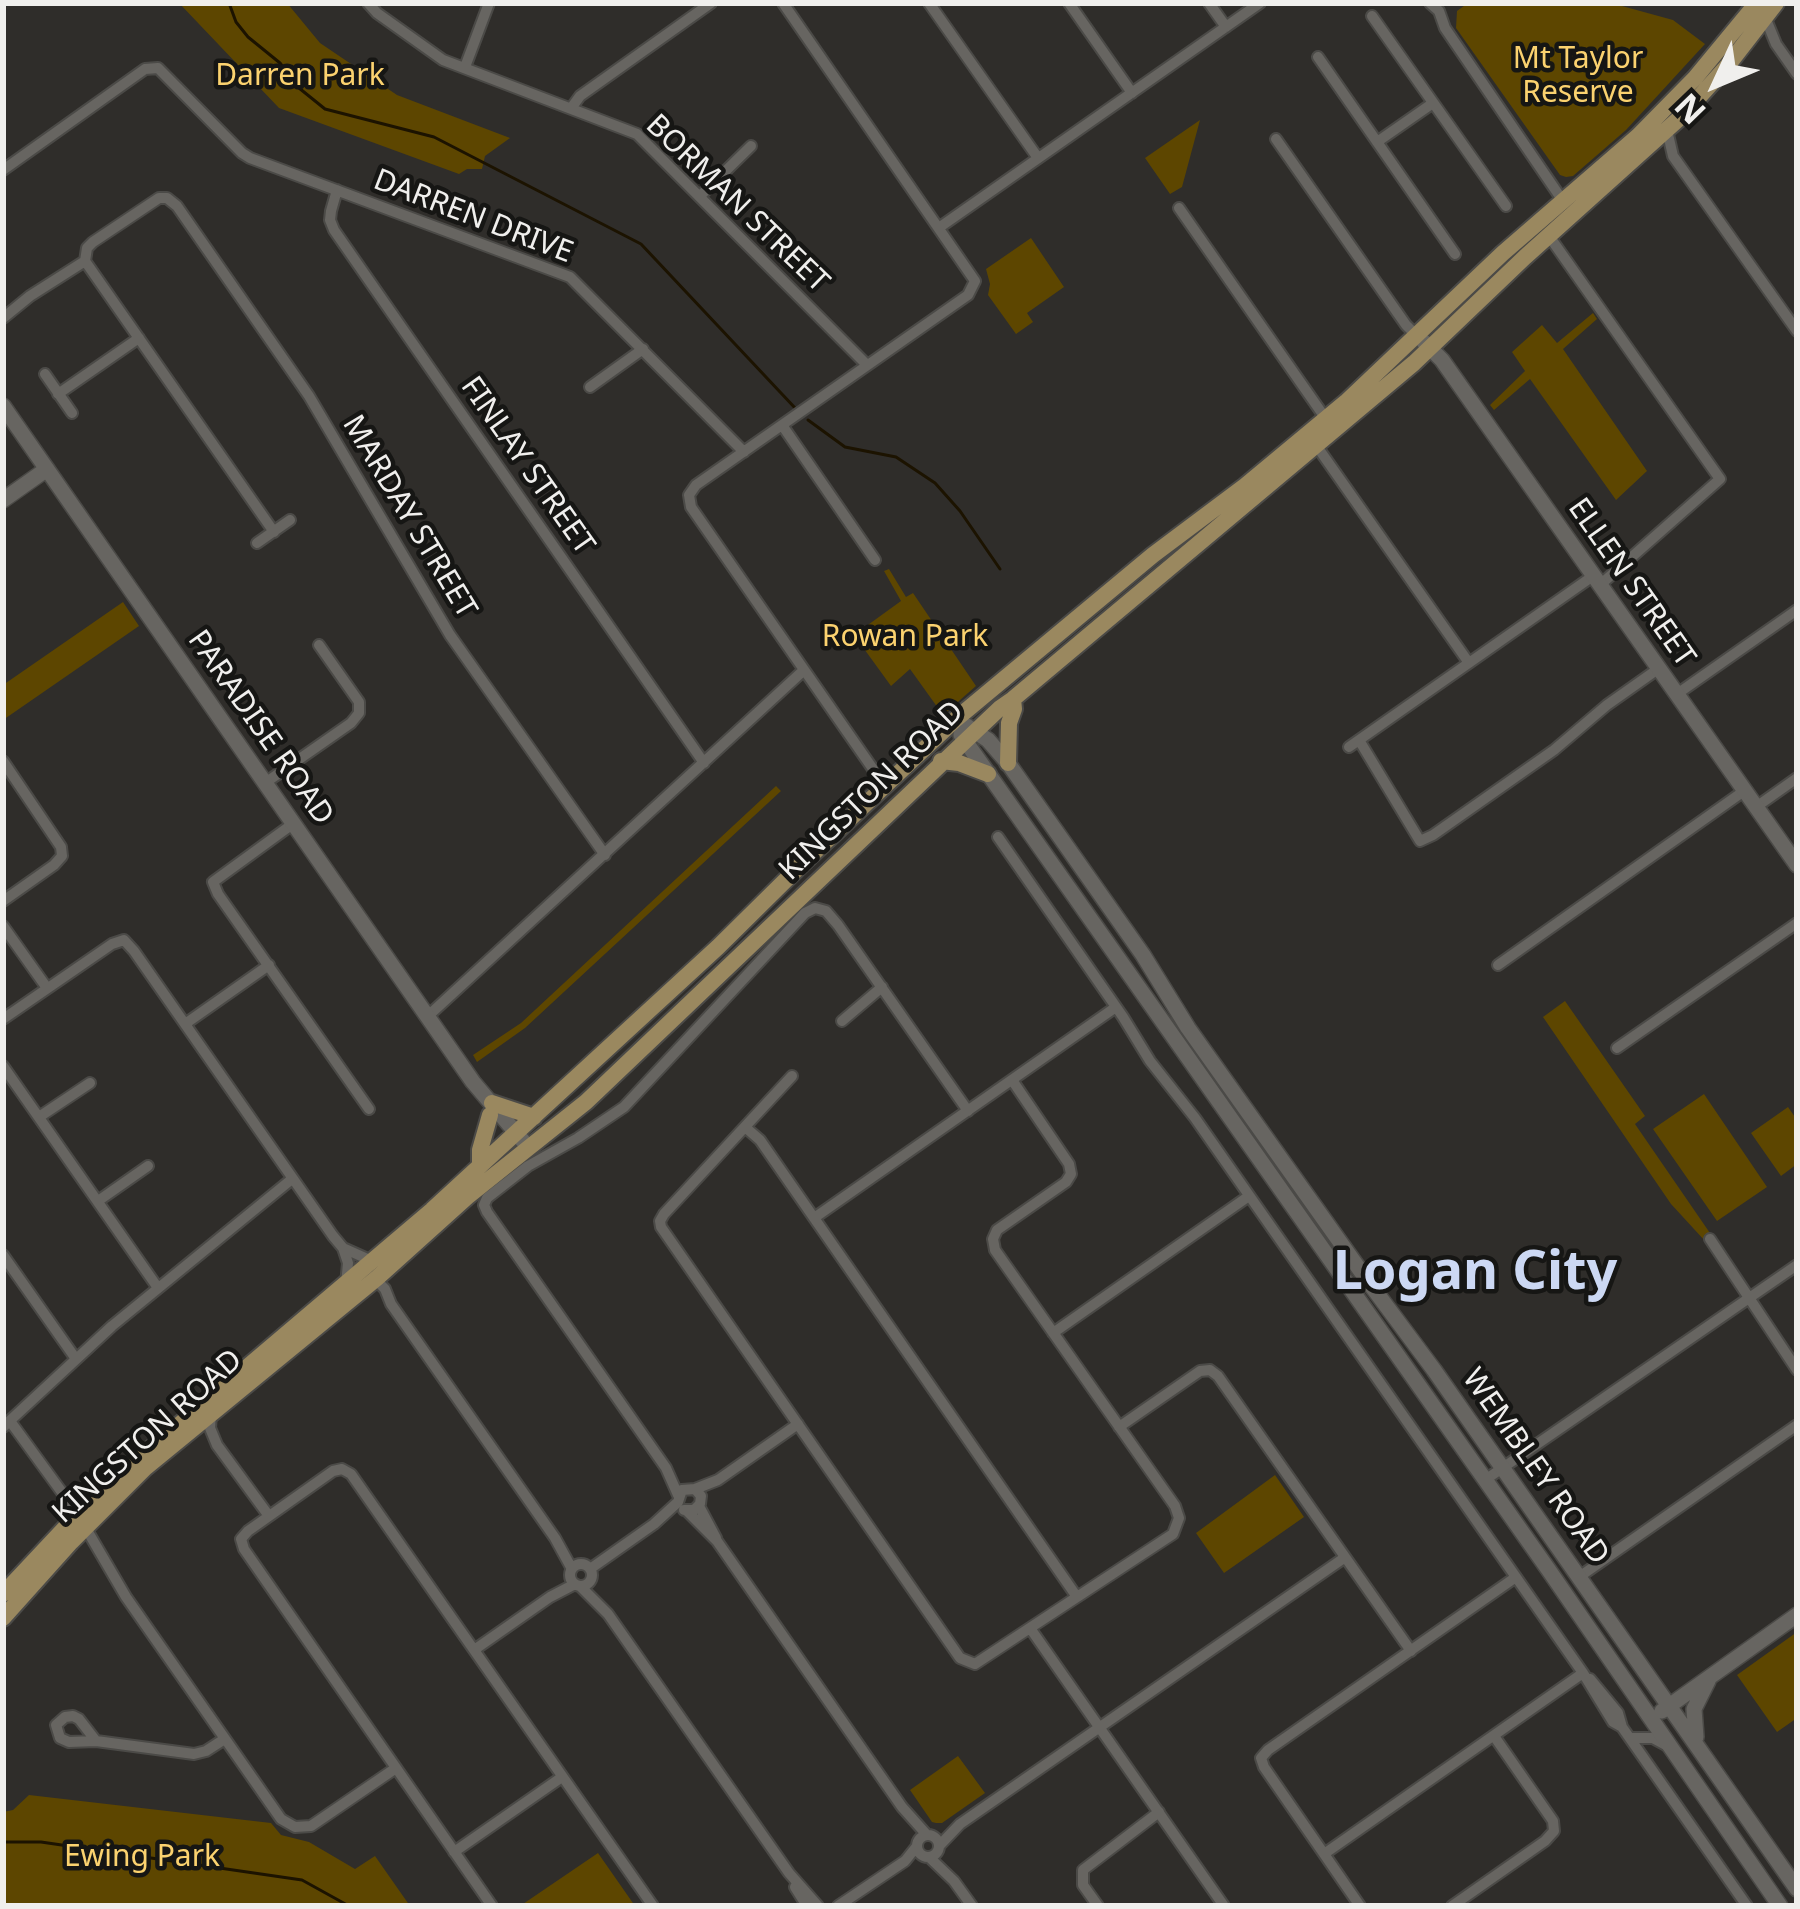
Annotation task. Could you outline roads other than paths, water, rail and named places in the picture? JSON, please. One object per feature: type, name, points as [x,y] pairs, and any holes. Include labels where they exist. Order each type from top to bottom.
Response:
[{"type":"main road","name":"KINGSTON ROAD","points":[[375,1270],[479,1166],[599,1090],[969,735],[1316,445],[1563,200],[1638,136],[1766,8]]},
{"type":"main road","name":"KINGSTON ROAD","points":[[3,1618],[120,1473],[467,1197],[519,1143],[534,1117],[954,721],[1136,568],[1245,486],[1549,236],[1706,91],[1766,8]]},
{"type":"main road","name":"ELLEN STREET","points":[[1424,342],[1442,360],[1797,865]]},
{"type":"main road","name":"PARADISE ROAD","points":[[3,406],[519,1143]]},
{"type":"main road","points":[[3,500],[47,470]]},
{"type":"main road","points":[[1008,763],[1013,699]]},
{"type":"main road","name":"WEMBLEY ROAD","points":[[954,721],[969,735],[988,774],[1780,1906]]},
{"type":"main road","name":"WEMBLEY ROAD","points":[[969,735],[994,745],[1008,763],[1143,955],[1187,1028],[1797,1889]]},
{"type":"main road","points":[[941,761],[988,774]]},
{"type":"main road","points":[[479,1166],[491,1109],[534,1117]]},
{"type":"main road","name":"KINGSTON ROAD","points":[[3,1594],[81,1520],[353,1288]]},
{"type":"main road","points":[[1649,1714],[1797,1616]]},
{"type":"main road","points":[[1701,1751],[1694,1714],[1714,1674]]},
{"type":"street","name":"BORMAN STREET","points":[[368,3],[443,60],[637,134],[867,365]]},
{"type":"street","points":[[465,67],[489,3]]},
{"type":"street","points":[[783,3],[970,271],[974,288],[696,485],[689,495],[691,507],[885,785]]},
{"type":"street","points":[[929,3],[1039,158]]},
{"type":"street","points":[[1069,3],[1132,93]]},
{"type":"street","points":[[1209,3],[1226,27]]},
{"type":"street","points":[[940,227],[1260,3]]},
{"type":"street","points":[[572,107],[580,96],[707,4]]},
{"type":"street","points":[[1440,6],[1445,28],[1563,200]]},
{"type":"street","points":[[1766,8],[1776,44],[1797,74]]},
{"type":"street","points":[[1372,16],[1507,206]]},
{"type":"street","points":[[1750,36],[1776,44]]},
{"type":"street","points":[[1318,56],[1455,254]]},
{"type":"street","name":"DARREN DRIVE","points":[[3,170],[145,69],[158,68],[242,153],[570,277],[744,452]]},
{"type":"street","points":[[1377,142],[1433,103]]},
{"type":"street","points":[[1667,130],[1673,156],[1797,331]]},
{"type":"street","points":[[1276,139],[1406,325],[1424,342]]},
{"type":"street","points":[[700,196],[751,146]]},
{"type":"street","points":[[1648,147],[1673,156]]},
{"type":"street","name":"FINLAY STREET","points":[[338,190],[330,220],[334,230],[704,763]]},
{"type":"street","name":"MARDAY STREET","points":[[85,258],[93,242],[150,202],[159,198],[173,202],[309,396],[450,634],[605,855]]},
{"type":"street","points":[[1179,208],[1326,419]]},
{"type":"street","points":[[1549,236],[1720,478],[1596,580],[1354,743],[1420,841],[1555,751],[1607,705],[1658,669]]},
{"type":"street","points":[[3,319],[85,258],[274,532]]},
{"type":"street","points":[[58,394],[139,338]]},
{"type":"street","points":[[590,387],[643,349]]},
{"type":"street","points":[[45,374],[72,413]]},
{"type":"street","points":[[782,425],[874,560]]},
{"type":"street","points":[[1316,445],[1469,662]]},
{"type":"street","points":[[257,544],[290,520]]},
{"type":"street","points":[[1676,694],[1797,610]]},
{"type":"street","points":[[265,782],[359,713],[359,703],[319,645]]},
{"type":"street","points":[[428,1016],[804,670]]},
{"type":"street","points":[[3,761],[8,777],[61,847],[62,856],[3,901]]},
{"type":"street","points":[[1756,807],[1797,778]]},
{"type":"street","points":[[1498,965],[1744,791]]},
{"type":"street","points":[[294,823],[213,882],[369,1109]]},
{"type":"street","points":[[998,837],[1157,1071],[1583,1673],[1612,1722],[1626,1732],[1748,1906]]},
{"type":"street","points":[[968,1111],[832,917],[822,908],[812,909],[624,1107],[515,1174],[484,1205],[972,1906]]},
{"type":"street","points":[[1617,1048],[1797,923]]},
{"type":"street","points":[[3,926],[47,988]]},
{"type":"street","points":[[3,1019],[124,940],[343,1248],[353,1288],[392,1304]]},
{"type":"street","points":[[185,1024],[269,965]]},
{"type":"street","points":[[842,1021],[882,987]]},
{"type":"street","points":[[814,1218],[1116,1006]]},
{"type":"street","points":[[652,1039],[670,1058]]},
{"type":"street","points":[[3,1066],[158,1288]]},
{"type":"street","points":[[1182,1101],[1221,1074]]},
{"type":"street","points":[[792,1076],[660,1221],[960,1658],[969,1664],[982,1661],[1173,1534],[1179,1518],[995,1250],[997,1230],[1071,1174],[1069,1164],[1012,1080]]},
{"type":"street","points":[[39,1117],[90,1083]]},
{"type":"street","points":[[745,1127],[760,1140],[1077,1597]]},
{"type":"street","points":[[98,1201],[148,1166]]},
{"type":"street","points":[[292,1179],[158,1288],[6,1424],[81,1520],[126,1597],[281,1819],[295,1827],[311,1826],[396,1768]]},
{"type":"street","points":[[1053,1334],[1249,1196]]},
{"type":"street","points":[[1710,1239],[1797,1370]]},
{"type":"street","points":[[343,1248],[375,1270],[392,1304],[789,1873],[807,1906]]},
{"type":"street","points":[[3,1255],[76,1359]]},
{"type":"street","points":[[1485,1480],[1797,1265]]},
{"type":"street","points":[[1119,1427],[1200,1371],[1210,1370],[1218,1376],[1411,1651]]},
{"type":"street","points":[[212,1411],[210,1428],[217,1445],[268,1516]]},
{"type":"street","points":[[474,1650],[798,1424]]},
{"type":"street","points":[[1579,1577],[1797,1424]]},
{"type":"street","points":[[185,1432],[217,1445]]},
{"type":"street","points":[[492,1906],[244,1549],[242,1539],[248,1531],[333,1471],[342,1468],[351,1474],[653,1906]]},
{"type":"street","points":[[842,1905],[1344,1558]]},
{"type":"street","points":[[1353,1903],[1262,1758],[1516,1577]]},
{"type":"street","points":[[1030,1628],[1224,1906]]},
{"type":"street","points":[[1324,1853],[1583,1673]]},
{"type":"street","points":[[1626,1732],[1649,1714]]},
{"type":"street","points":[[1626,1732],[1653,1738],[1676,1754]]},
{"type":"street","points":[[1452,1906],[1554,1831],[1553,1821],[1494,1736]]},
{"type":"street","points":[[96,1742],[194,1754],[223,1740]]},
{"type":"street","points":[[454,1852],[562,1777]]},
{"type":"street","points":[[1098,1906],[1083,1885],[1082,1870],[1159,1812]]},
{"type":"street","points":[[789,1873],[818,1906]]},
{"type":"waterway","points":[[229,3],[248,37],[325,109],[434,137],[641,244],[796,409]]},
{"type":"waterway","points":[[808,420],[845,447],[896,457],[935,483],[1000,569]]},
{"type":"waterway","points":[[3,1842],[41,1842],[302,1880],[349,1906]]},
{"type":"district","name":"Logan City","points":[[1475,1274]]},
{"type":"park label","name":"Darren Park","points":[[300,76]]},
{"type":"park label","name":"Mt Taylor Reserve","points":[[1578,76]]},
{"type":"park label","name":"Rowan Park","points":[[905,637]]},
{"type":"park label","name":"Ewing Park","points":[[142,1857]]}]
